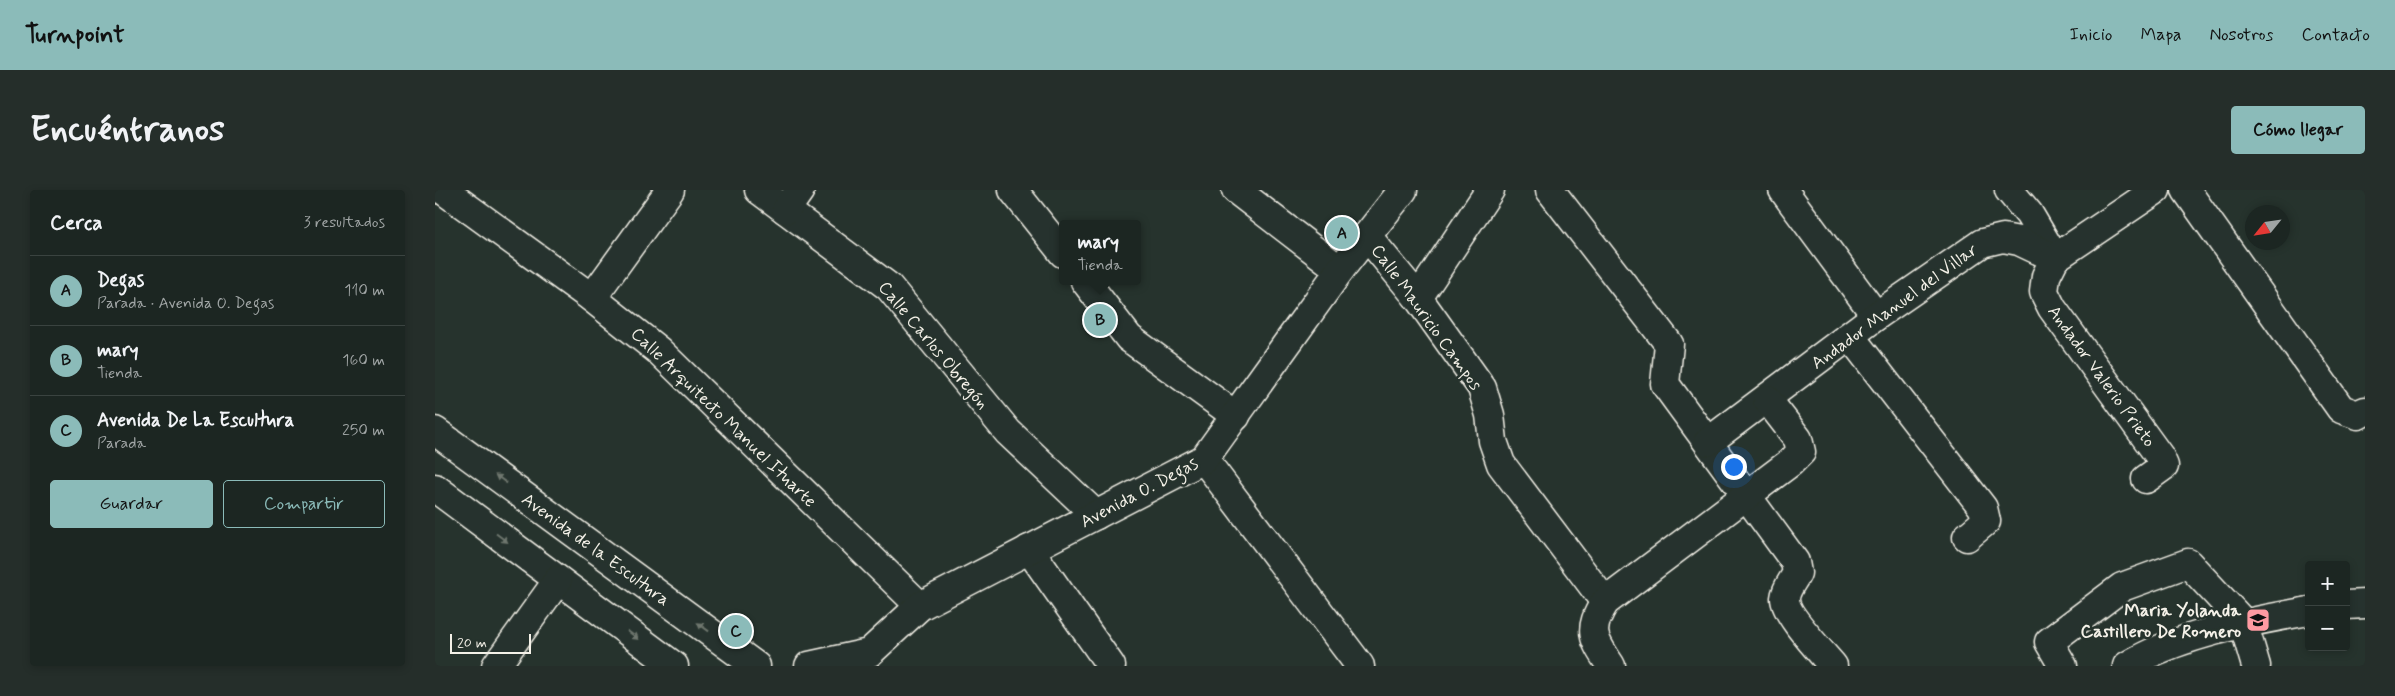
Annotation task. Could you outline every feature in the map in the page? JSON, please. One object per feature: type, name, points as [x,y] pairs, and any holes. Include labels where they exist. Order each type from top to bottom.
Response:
[{"type":"street","name":"Calle Arquitecto Manuel Ituarte","points":[[443,190],[592,298],[659,351],[920,606]]},
{"type":"street","points":[[592,298],[670,190]]},
{"type":"street","name":"Calle Carlos Obregón","points":[[759,190],[793,200],[889,287],[1008,432],[1096,515]]},
{"type":"street","points":[[1013,190],[1059,248]]},
{"type":"street","points":[[1236,190],[1340,270]]},
{"type":"street","name":"Avenida O. Degas","points":[[809,666],[867,660],[920,606],[1203,460],[1340,270],[1403,190]]},
{"type":"street","points":[[1417,298],[1490,190]]},
{"type":"street","points":[[1550,190],[1669,344],[1665,384],[1795,562],[1797,573],[1787,590],[1785,600],[1790,612],[1833,666]]},
{"type":"street","points":[[1783,190],[1876,316]]},
{"type":"street","points":[[2009,190],[2029,214],[2055,258],[2156,190]]},
{"type":"street","points":[[2185,190],[2353,410]]},
{"type":"street","name":"Calle Mauricio Campos","points":[[1367,236],[1417,298],[1482,388],[1490,415],[1493,441],[1501,464],[1605,602]]},
{"type":"street","name":"Andador Manuel del Villar","points":[[1708,442],[1876,316],[1982,243],[2003,238],[2019,241],[2055,258]]},
{"type":"street","name":"Andador Valerio Prieto","points":[[2055,258],[2046,276],[2044,292],[2051,308],[2160,457],[2164,466],[2146,479]]},
{"type":"street","points":[[1088,285],[1129,338],[1235,416]]},
{"type":"street","points":[[1850,336],[1983,508],[1986,521],[1967,537]]},
{"type":"street","points":[[1611,666],[1599,648],[1593,632],[1595,618],[1605,602],[1791,462],[1801,452],[1798,439],[1767,399]]},
{"type":"street","name":"Avenida de la Escultura","points":[[435,431],[756,666]]},
{"type":"street","points":[[1203,460],[1360,666]]},
{"type":"street","points":[[435,488],[674,666]]},
{"type":"street","points":[[1029,549],[1111,666]]},
{"type":"street","points":[[2063,666],[2049,642],[2122,587],[2188,563],[2243,622],[2256,666]]},
{"type":"street","points":[[495,666],[558,580]]},
{"type":"street","points":[[2350,605],[2365,604]]},
{"type":"street","points":[[2127,666],[2145,655],[2243,622],[2305,611]]},
{"type":"place","name":"Degas","points":[[1342,233]]},
{"type":"place","name":"mary","points":[[1100,320]]},
{"type":"place","name":"Maria Yolanda Castillero De Romero","points":[[2258,620]]},
{"type":"place","name":"Avenida De La Escultura","points":[[736,631]]}]
